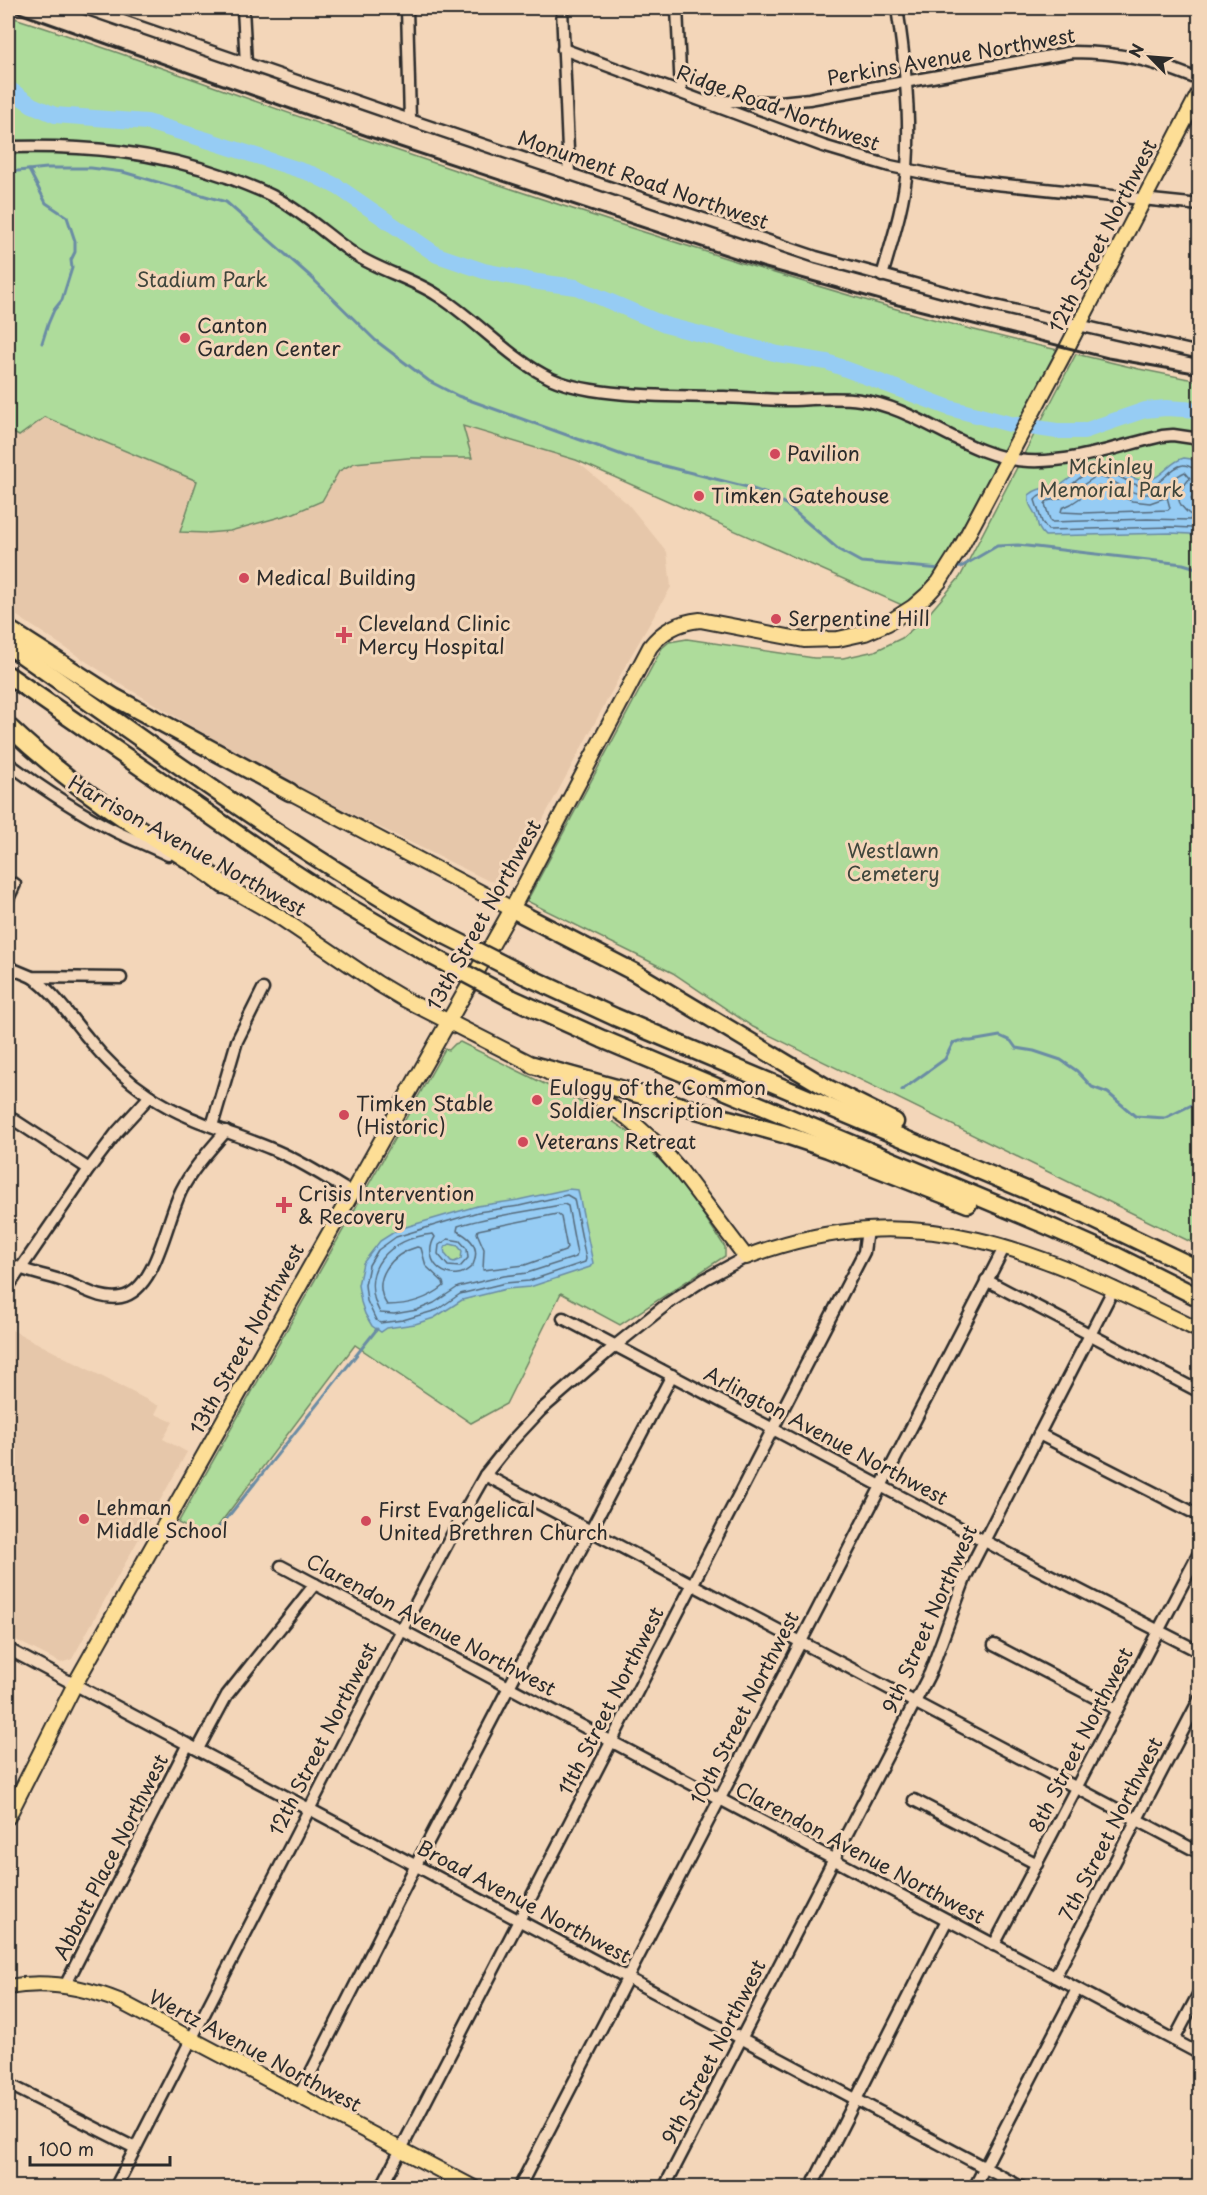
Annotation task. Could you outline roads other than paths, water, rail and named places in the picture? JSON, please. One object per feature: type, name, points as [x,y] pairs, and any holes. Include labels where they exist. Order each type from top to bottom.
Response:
[{"type":"highway","points":[[8,629],[114,697],[290,792]]},
{"type":"highway","points":[[8,645],[296,844],[398,909],[445,935],[625,1022],[1052,1200],[1126,1233],[1200,1270]]},
{"type":"highway","points":[[8,675],[288,869],[359,914],[512,998],[602,1039],[1114,1255],[1200,1298]]},
{"type":"highway","points":[[8,726],[79,788],[135,826],[201,866],[224,885]]},
{"type":"highway","points":[[512,909],[655,984],[850,1101],[1012,1172],[1052,1200]]},
{"type":"highway","points":[[532,1065],[783,1134],[1033,1230],[1114,1255]]},
{"type":"main road","name":"12th Street Northwest","points":[[664,633],[687,622],[706,620],[804,640],[838,639],[865,633],[888,623],[913,607],[939,582],[961,547],[1011,454],[1200,91]]},
{"type":"main road","name":"13th Street Northwest","points":[[8,1817],[75,1684],[512,909],[646,652],[664,633]]},
{"type":"main road","points":[[290,792],[512,909]]},
{"type":"main road","name":"Harrison Avenue Northwest","points":[[224,885],[278,916],[377,983],[597,1097],[645,1131],[680,1170],[746,1257]]},
{"type":"main road","points":[[746,1257],[789,1243],[836,1233],[889,1228],[944,1233],[1005,1246],[1046,1260],[1114,1288],[1200,1330]]},
{"type":"main road","name":"Wertz Avenue Northwest","points":[[8,1987],[28,1984],[65,1986],[112,1999],[474,2187]]},
{"type":"street","name":"Monument Road Northwest","points":[[85,8],[783,246],[882,276],[1078,326],[1200,353]]},
{"type":"street","points":[[243,8],[246,64]]},
{"type":"street","points":[[407,8],[411,120]]},
{"type":"street","points":[[562,8],[569,174]]},
{"type":"street","points":[[677,8],[681,92]]},
{"type":"street","points":[[882,276],[896,228],[907,170],[908,113],[897,8]]},
{"type":"street","name":"Ridge Road Northwest","points":[[563,50],[704,100],[823,146],[907,170],[996,184],[1200,204]]},
{"type":"street","name":"Perkins Avenue Northwest","points":[[704,100],[734,102],[808,99],[1073,52],[1096,52],[1148,60],[1200,80]]},
{"type":"street","points":[[8,147],[67,146],[129,151],[188,164],[248,185],[290,206],[370,263],[436,294],[528,365],[556,381],[598,390],[639,394],[789,400],[860,400],[893,410],[990,454],[1011,454],[1033,461],[1057,460],[1162,436],[1200,438]]},
{"type":"street","name":"Harrison Avenue Northwest","points":[[8,763],[47,791],[85,814],[224,885]]},
{"type":"street","points":[[8,899],[15,884]]},
{"type":"street","points":[[8,967],[32,977],[45,986],[112,1065],[150,1096],[172,1109],[279,1152],[352,1193]]},
{"type":"street","points":[[32,977],[121,978]]},
{"type":"street","points":[[212,1126],[237,1041],[263,988]]},
{"type":"street","points":[[8,1287],[89,1169],[117,1132],[150,1096]]},
{"type":"street","points":[[8,1116],[89,1169]]},
{"type":"street","points":[[8,1263],[20,1270],[61,1280],[107,1297],[123,1296],[136,1290],[150,1272],[181,1191],[195,1168],[226,1131]]},
{"type":"street","name":"11th Street Northwest","points":[[381,2187],[864,1252],[867,1230]]},
{"type":"street","name":"10th Street Northwest","points":[[519,2187],[1005,1246]]},
{"type":"street","name":"12th Street Northwest","points":[[115,2187],[401,1630],[485,1476],[540,1410],[616,1345],[668,1304],[705,1279],[746,1257]]},
{"type":"street","points":[[986,1280],[1200,1392]]},
{"type":"street","name":"9th Street Northwest","points":[[664,2187],[930,1673],[966,1576],[983,1540],[1114,1288]]},
{"type":"street","name":"Arlington Avenue Northwest","points":[[563,1318],[1200,1652]]},
{"type":"street","points":[[299,2096],[416,1865],[672,1375]]},
{"type":"street","points":[[1039,1434],[1200,1516]]},
{"type":"street","points":[[485,1476],[1200,1853]]},
{"type":"street","name":"8th Street Northwest","points":[[994,1945],[1200,1551]]},
{"type":"street","name":"Clarendon Avenue Northwest","points":[[281,1566],[1200,2054]]},
{"type":"street","name":"Abbott Place Northwest","points":[[65,1986],[193,1747],[227,1695],[315,1584]]},
{"type":"street","points":[[994,1645],[1117,1710]]},
{"type":"street","name":"Broad Avenue Northwest","points":[[8,1649],[1023,2187]]},
{"type":"street","name":"7th Street Northwest","points":[[1055,1977],[1200,1698]]},
{"type":"street","points":[[914,1800],[1037,1864]]},
{"type":"street","points":[[811,2187],[947,1920]]},
{"type":"street","points":[[974,2187],[1077,1989]]},
{"type":"street","points":[[1174,2040],[1200,1991]]},
{"type":"street","points":[[8,2084],[135,2148]]},
{"type":"water","points":[[1184,458],[1191,459],[1199,466],[1199,491],[1197,490],[1191,499],[1199,504],[1199,542],[1190,534],[1171,533],[1045,536],[1039,528],[1029,503],[1029,495],[1033,492],[1060,485],[1091,464],[1099,463],[1113,467],[1134,478],[1149,480]]},
{"type":"water","points":[[568,1189],[578,1190],[593,1263],[590,1267],[530,1287],[506,1289],[462,1300],[434,1318],[415,1324],[387,1328],[381,1332],[372,1326],[365,1314],[358,1285],[363,1263],[380,1241],[399,1229],[477,1206]],"holes":[[[450,1244],[458,1246],[462,1251],[461,1259],[451,1261],[445,1254],[444,1248]]]},
{"type":"waterway","points":[[8,88],[32,105],[55,115],[147,122],[312,174],[338,187],[437,255],[484,271],[576,287],[665,325],[778,354],[827,362],[950,408],[1010,424],[1057,431],[1084,431],[1145,410],[1166,408],[1200,410]]},
{"type":"waterway","points":[[8,172],[47,168],[91,168],[123,172],[226,202],[310,276],[375,340],[429,381],[458,396],[625,456],[770,495],[787,505],[839,550],[861,562],[941,569]]},
{"type":"waterway","points":[[29,170],[46,203],[67,217],[75,241],[75,252],[71,260],[72,268],[62,300],[54,310],[42,343]]},
{"type":"waterway","points":[[953,568],[961,567],[997,546],[1018,545],[1183,564],[1200,569]]},
{"type":"waterway","points":[[902,1090],[945,1059],[953,1043],[1000,1036],[1011,1041],[1016,1048],[1061,1060],[1077,1071],[1092,1087],[1108,1093],[1135,1116],[1165,1118],[1200,1101]]},
{"type":"waterway","points":[[216,1532],[377,1329]]},
{"type":"railway","points":[[8,9],[367,136],[762,267],[898,305],[1108,358],[1200,374]]},
{"type":"place","name":"Canton Garden Center","points":[[185,338]]},
{"type":"place","name":"Pavilion","points":[[775,454]]},
{"type":"place","name":"Timken Gatehouse","points":[[699,496]]},
{"type":"place","name":"Medical Building","points":[[244,578]]},
{"type":"place","name":"Serpentine Hill","points":[[776,619]]},
{"type":"place","name":"Cleveland Clinic Mercy Hospital","points":[[344,635]]},
{"type":"place","name":"Eulogy of the Common Soldier Inscription","points":[[537,1100]]},
{"type":"place","name":"Timken Stable (Historic)","points":[[344,1115]]},
{"type":"place","name":"Veterans Retreat","points":[[523,1142]]},
{"type":"place","name":"Crisis Intervention & Recovery","points":[[284,1205]]},
{"type":"place","name":"Lehman Middle School","points":[[84,1519]]},
{"type":"place","name":"First Evangelical United Brethren Church","points":[[366,1521]]},
{"type":"park label","name":"Stadium Park","points":[[202,280]]},
{"type":"park label","name":"Mckinley Memorial Park","points":[[1111,478]]},
{"type":"park label","name":"Westlawn Cemetery","points":[[893,862]]}]
